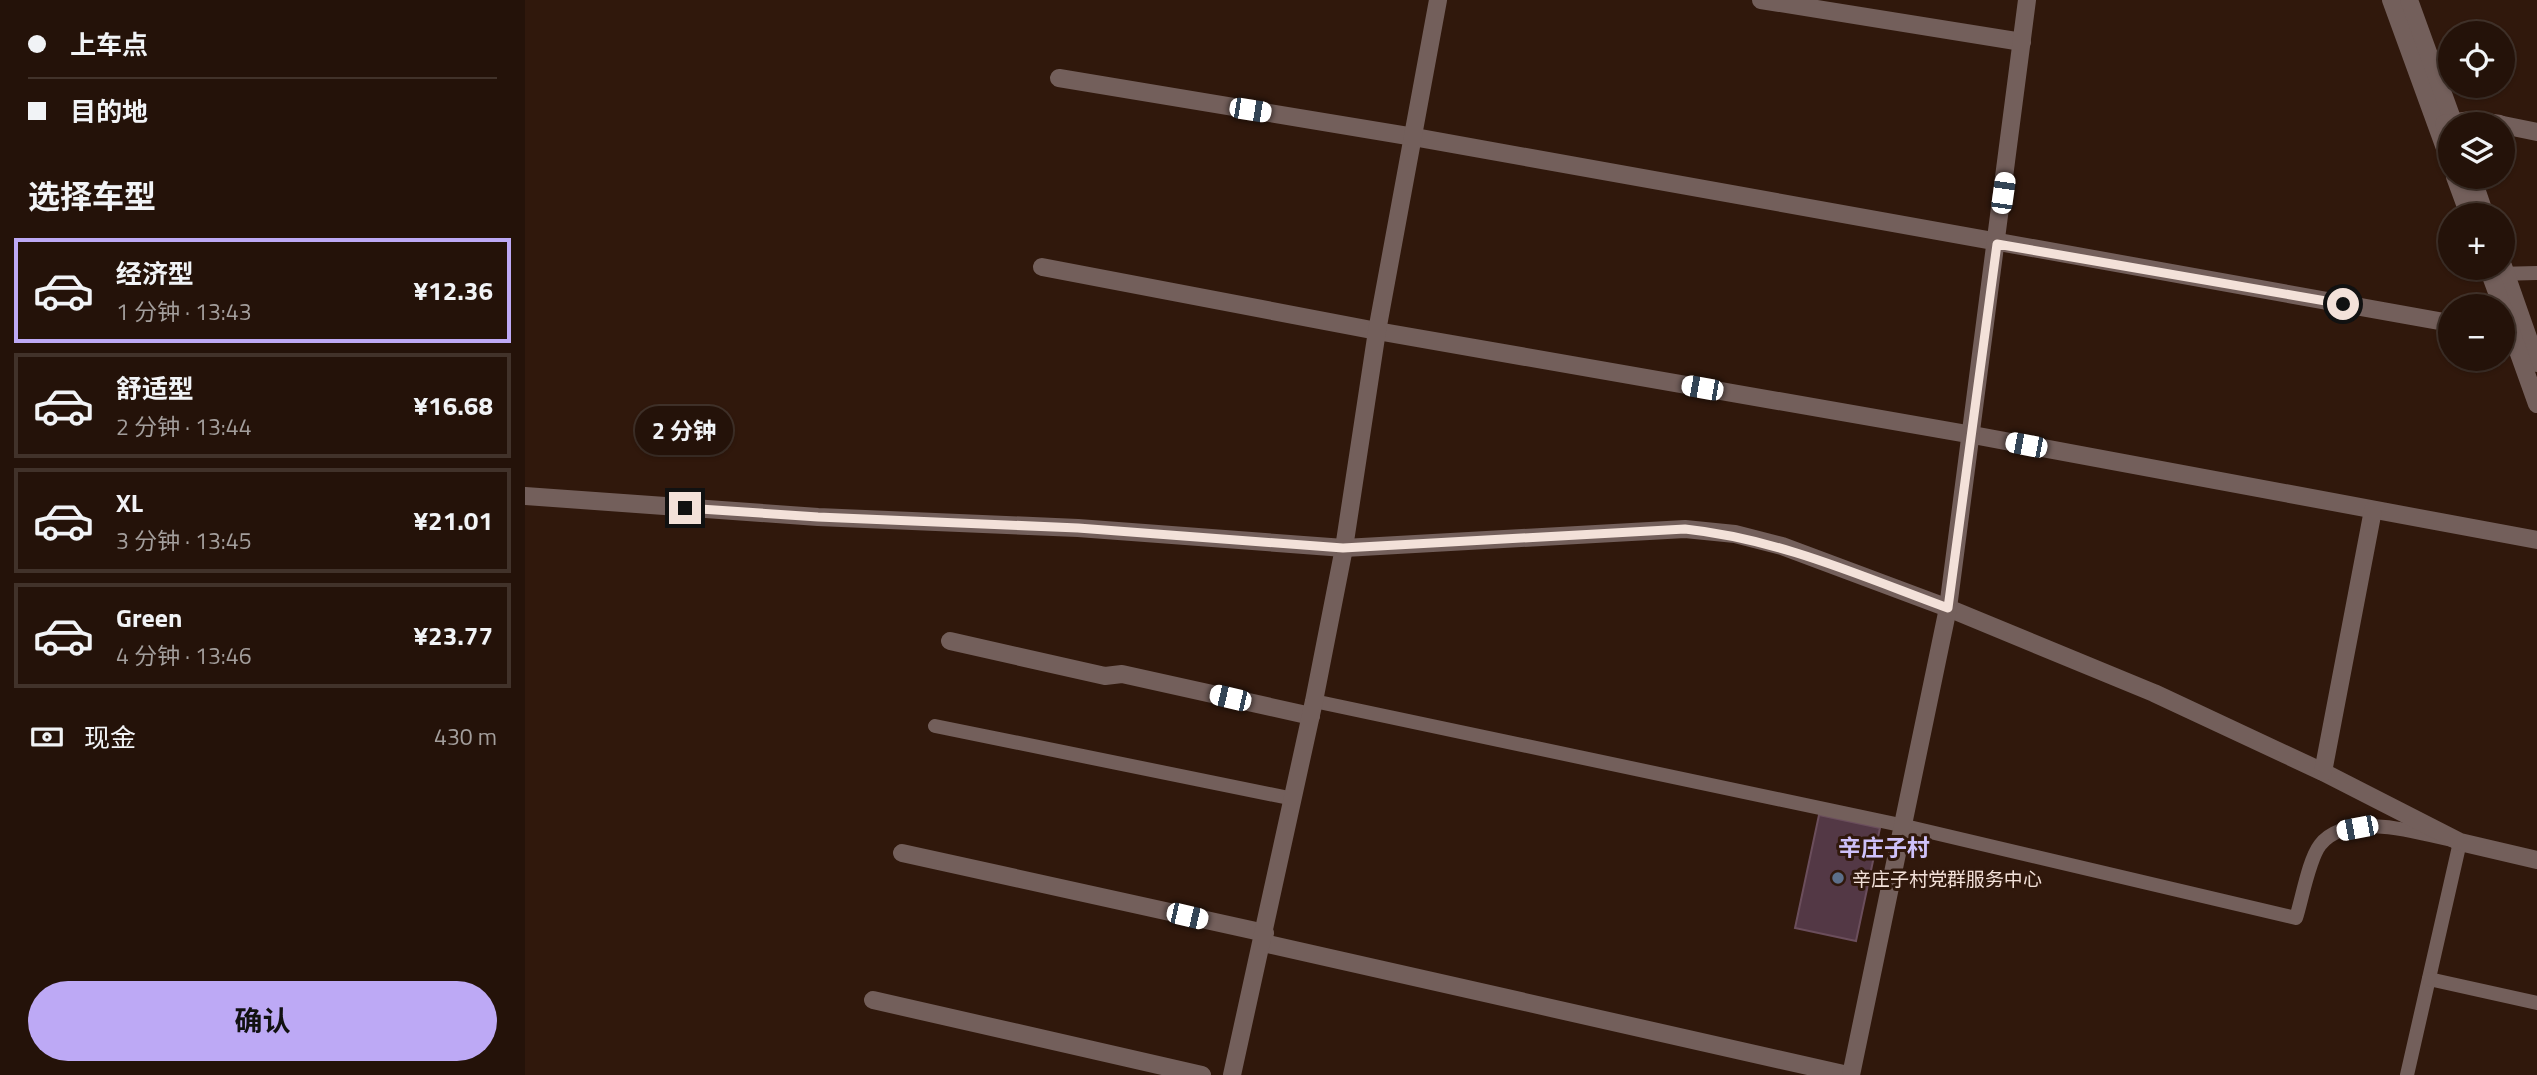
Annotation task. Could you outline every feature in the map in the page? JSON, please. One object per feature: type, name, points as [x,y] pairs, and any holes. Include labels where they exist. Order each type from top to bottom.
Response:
[{"type":"street","points":[[1232,1075],[1313,709],[1343,548],[1377,331],[1438,0]]},
{"type":"street","points":[[1761,0],[2022,42]]},
{"type":"street","points":[[902,853],[1850,1075],[1905,827],[1948,608],[1973,435],[2027,0]]},
{"type":"street","points":[[2391,0],[2442,112]]},
{"type":"street","points":[[2409,0],[2444,112]]},
{"type":"street","points":[[1059,78],[1413,137],[1997,244],[2438,321]]},
{"type":"street","points":[[2515,128],[2537,132]]},
{"type":"street","points":[[1042,267],[1377,331],[1973,435],[2537,540]]},
{"type":"street","points":[[2515,331],[2537,363]]},
{"type":"street","points":[[2515,336],[2537,404]]},
{"type":"street","points":[[525,496],[818,517],[1078,528],[1343,548],[1685,529],[1735,534],[1782,546],[1948,608],[2154,693],[2323,772],[2460,842],[2537,860]]},
{"type":"street","points":[[2323,772],[2372,510]]},
{"type":"street","points":[[950,641],[1105,676],[1122,674],[1313,709]]},
{"type":"street","points":[[873,1000],[1202,1075]]},
{"type":"lane","points":[[2515,271],[2537,273]]},
{"type":"lane","points":[[1313,709],[1905,827],[2296,918],[2319,846],[2336,832],[2379,826],[2460,842],[2407,1075]]},
{"type":"lane","points":[[935,726],[1294,799]]},
{"type":"lane","points":[[2428,979],[2537,1003]]},
{"type":"building","name":"辛庄子村党群服务中心","points":[[1819,815],[1880,828],[1856,941],[1795,928]]},
{"type":"place","name":"辛庄子村党群服务中心","points":[[1838,878]]},
{"type":"district","name":"辛庄子村","points":[[1884,847]]},
{"type":"route","points":[[685,508],[818,517],[1078,528],[1343,548],[1685,529],[1735,534],[1782,546],[1948,608],[1997,244],[2343,304]]}]
